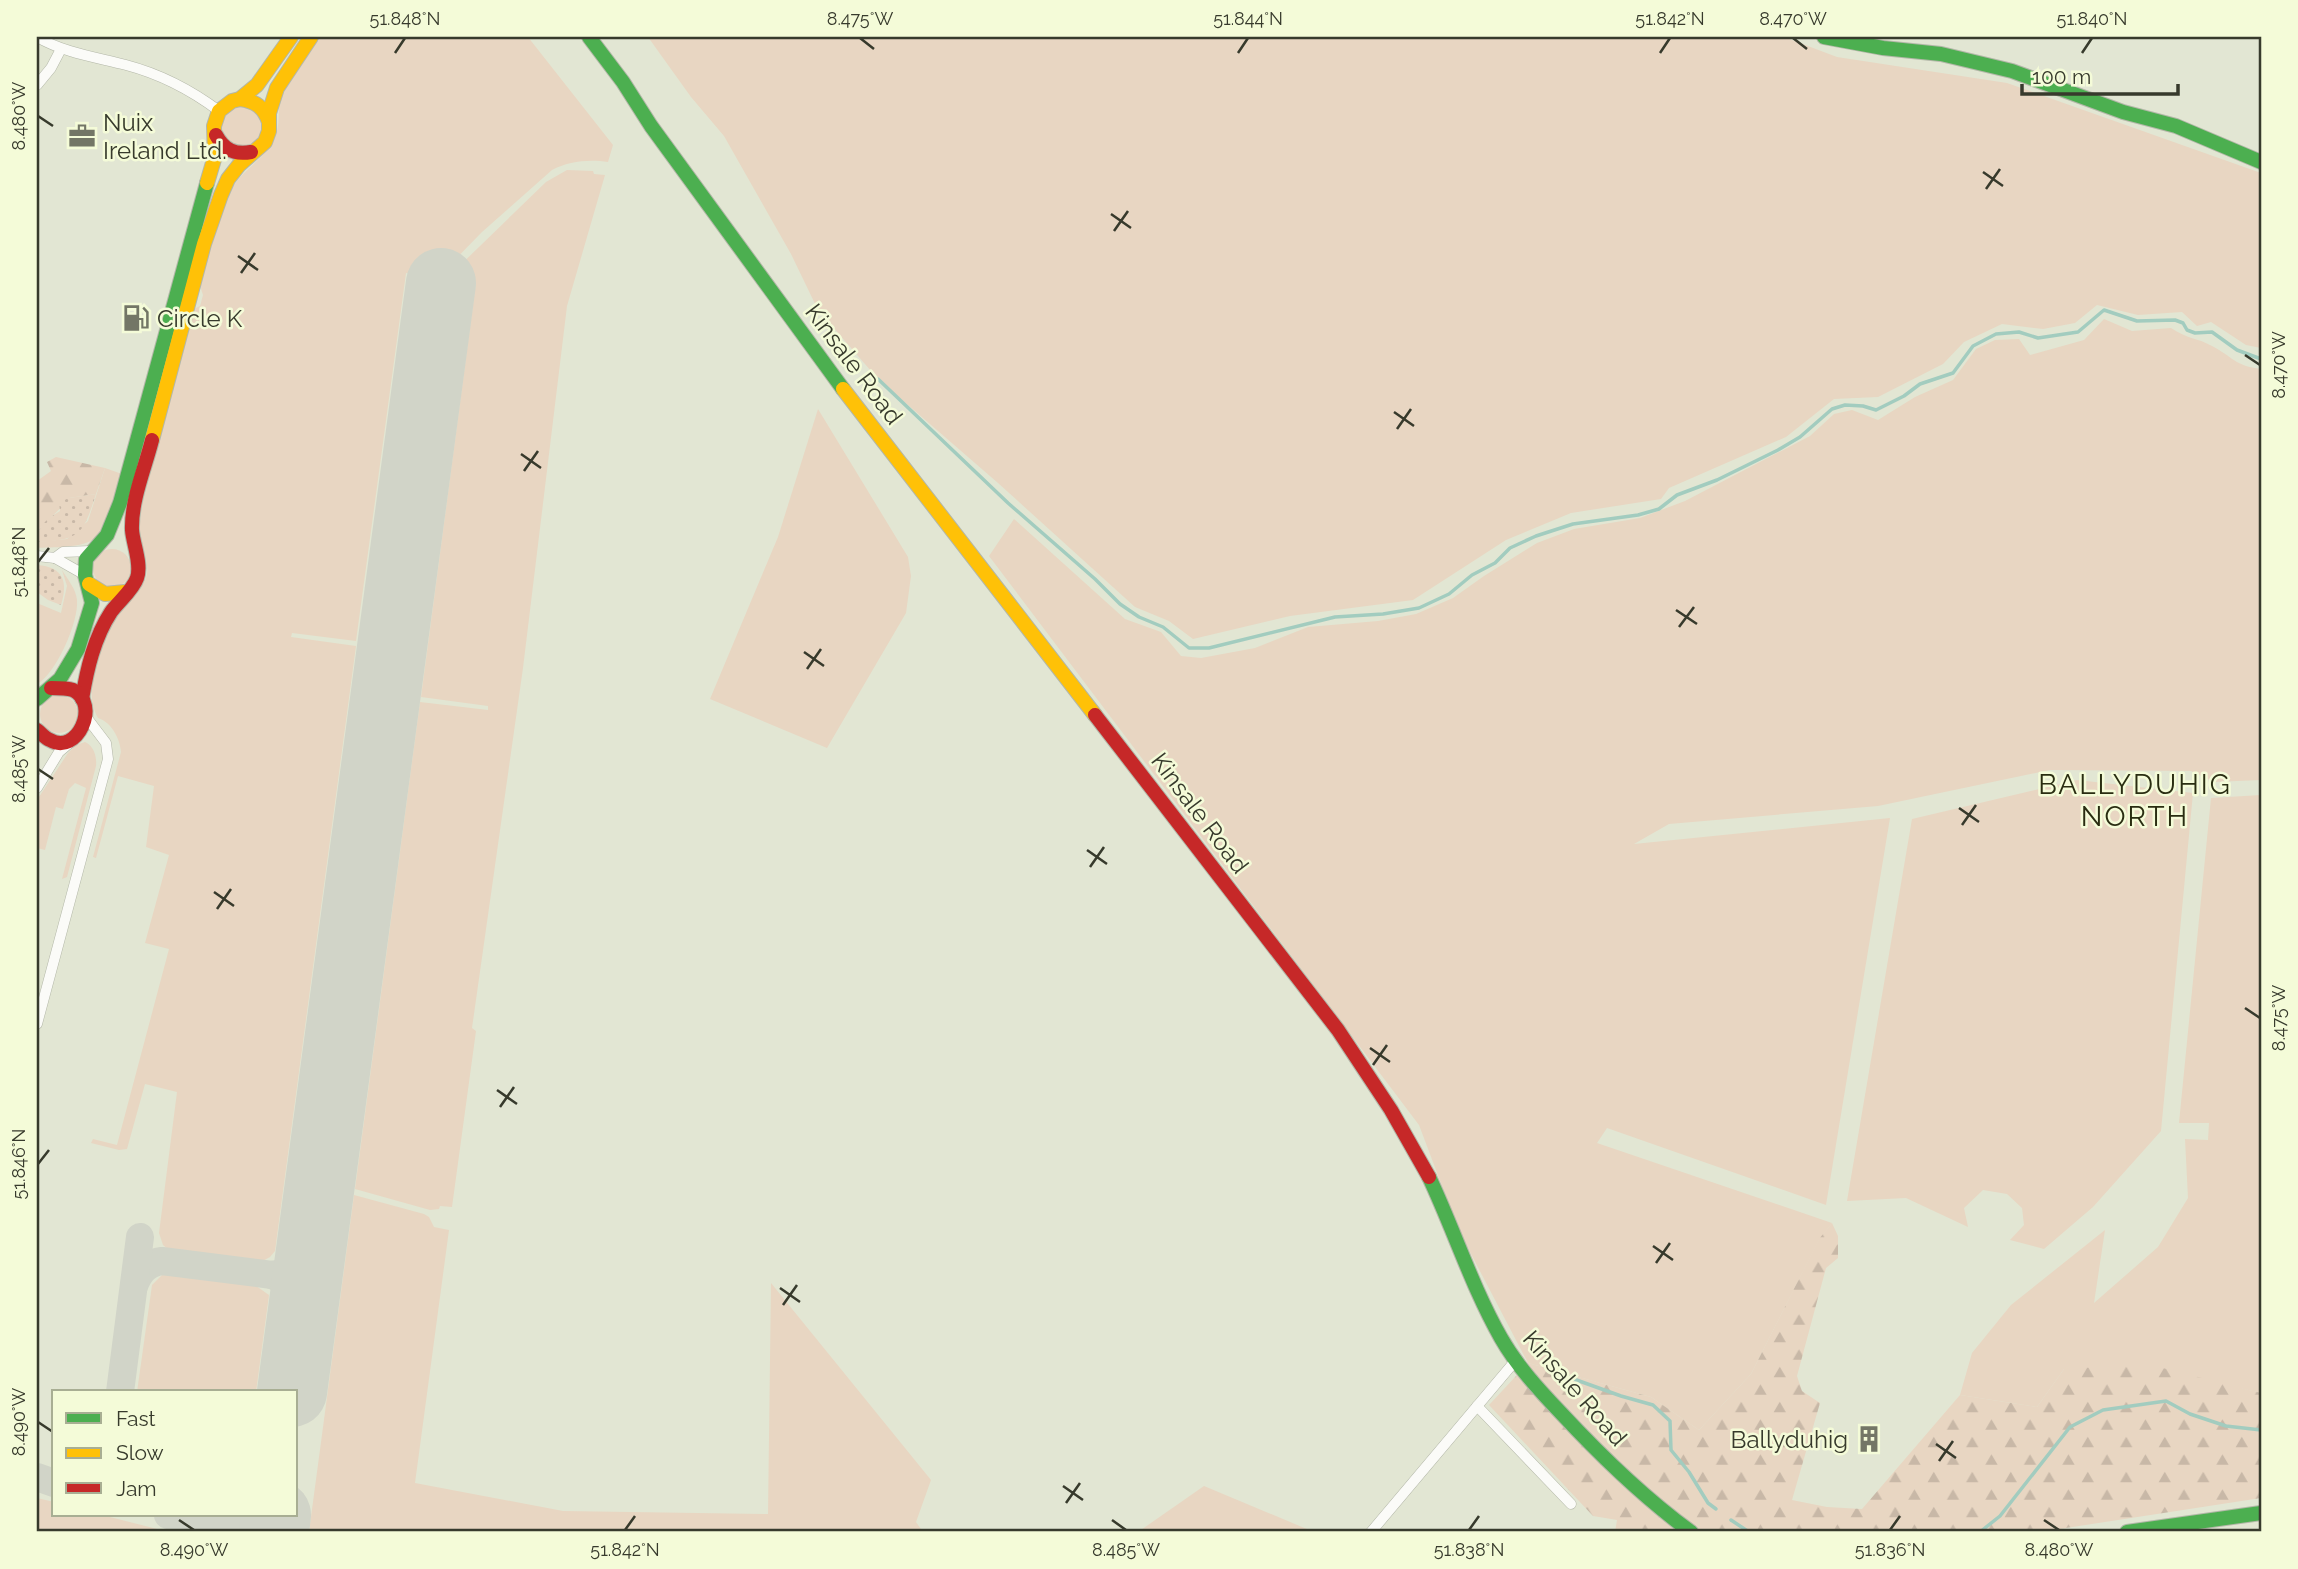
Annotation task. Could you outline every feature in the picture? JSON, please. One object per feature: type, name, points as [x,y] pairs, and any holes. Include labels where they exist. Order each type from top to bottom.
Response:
[{"type":"street","points":[[37,37],[61,49],[127,65],[159,76],[198,95],[219,111]]},
{"type":"street","points":[[37,699],[64,673],[80,644],[92,603],[86,559],[113,525],[120,503],[215,156],[216,118],[225,105],[240,99],[257,85],[291,37]]},
{"type":"street","points":[[82,699],[96,643],[110,614],[136,579],[138,561],[132,540],[134,509],[204,244],[228,180],[251,152],[265,142],[270,125],[269,113],[277,88],[311,37]]},
{"type":"street","name":"Kinsale Road","points":[[578,37],[610,79],[651,125]]},
{"type":"street","name":"Kinsale Road","points":[[589,37],[848,396],[1338,1030],[1381,1091],[1425,1170],[1501,1339],[1516,1360],[1538,1388],[1594,1448],[1691,1532]]},
{"type":"street","points":[[1824,37],[1976,61],[2049,83],[2123,112],[2176,126],[2261,162]]},
{"type":"street","points":[[37,85],[51,68],[61,49]]},
{"type":"street","points":[[240,99],[258,104],[266,113],[270,125]]},
{"type":"street","points":[[215,133],[218,141],[229,151],[244,154],[251,152]]},
{"type":"street","points":[[55,558],[64,552],[115,542],[129,548],[138,561]]},
{"type":"street","points":[[37,556],[55,558],[87,580],[94,590],[109,596],[125,592]]},
{"type":"street","points":[[37,788],[59,752],[82,728],[86,707],[82,699],[68,689],[51,688]]},
{"type":"street","points":[[37,730],[53,742],[62,742],[82,728],[97,731],[107,743],[108,759],[37,1024]]},
{"type":"street","points":[[1371,1532],[1516,1360]]},
{"type":"street","points":[[1477,1406],[1571,1504]]},
{"type":"street","points":[[2127,1532],[2261,1513]]},
{"type":"green space","points":[[318,37],[528,37],[613,145],[608,162],[579,162],[552,170],[482,232],[439,276],[406,273],[356,641],[292,633],[291,637],[356,646],[275,1251],[259,1263],[170,1251],[163,1245],[159,1233],[177,1092],[145,1084],[127,1149],[119,1150],[91,1143],[93,1139],[117,1145],[169,949],[145,943],[169,855],[146,847],[154,786],[118,776],[96,858],[93,857],[121,752],[114,731],[98,718],[93,706],[92,679],[105,635],[118,612],[138,590],[147,574],[140,531],[143,500],[194,309],[200,306],[203,295],[200,286],[217,222],[232,188],[274,139],[284,89]]},
{"type":"green space","points":[[648,37],[1784,37],[1837,57],[2007,83],[2261,173],[2261,348],[2246,345],[2211,322],[2197,326],[2182,312],[2138,315],[2097,305],[2075,323],[2043,329],[2002,324],[1964,342],[1943,364],[1878,397],[1834,399],[1786,437],[1669,488],[1661,499],[1571,513],[1506,540],[1413,600],[1290,616],[1193,639],[1169,621],[1135,607],[878,379],[818,310],[791,254],[724,136],[691,97]]},
{"type":"green space","points":[[242,106],[256,112],[262,126],[256,140],[242,146],[228,140],[222,126],[228,112]]},
{"type":"green space","points":[[567,170],[593,171],[594,174],[605,175],[567,306],[523,668],[472,1028],[476,1031],[452,1207],[440,1206],[439,1209],[430,1210],[355,1189],[420,702],[488,710],[488,706],[421,697],[476,282],[447,278],[546,182]]},
{"type":"green space","points":[[2104,319],[2132,331],[2171,328],[2212,346],[2240,363],[2261,369],[2261,780],[2214,782],[2191,771],[2050,770],[1878,806],[1669,824],[1634,844],[1890,818],[1826,1205],[1607,1128],[1597,1143],[1832,1223],[1819,1240],[1751,1374],[1699,1430],[1651,1397],[1528,1363],[1459,1231],[1419,1125],[989,556],[1014,519],[1125,619],[1161,632],[1181,656],[1201,658],[1255,648],[1308,627],[1378,621],[1416,614],[1453,598],[1537,543],[1574,529],[1640,518],[1685,501],[1810,436],[1834,414],[1852,410],[1878,420],[1915,397],[1953,380],[1976,349],[1995,340],[2019,339],[2030,355],[2084,340]]},
{"type":"green space","points":[[818,409],[908,557],[911,576],[906,613],[827,748],[710,699],[778,537]]},
{"type":"green space","points":[[56,457],[105,468],[96,494],[69,498],[37,532],[37,481],[51,471],[47,462]]},
{"type":"green space","points":[[105,468],[122,474],[111,510],[98,535],[87,543],[37,548],[37,542],[67,539],[88,521]]},
{"type":"green space","points":[[96,494],[87,518],[78,532],[63,539],[37,542],[44,524],[60,511],[59,502]]},
{"type":"green space","points":[[112,549],[126,554],[131,568],[126,582],[112,587],[98,582],[93,568],[98,554]]},
{"type":"green space","points":[[37,565],[53,569],[62,577],[64,589],[61,605],[37,592]]},
{"type":"green space","points":[[62,570],[76,596],[77,610],[59,659],[37,684],[37,603],[61,613],[67,586]]},
{"type":"green space","points":[[59,695],[73,700],[78,714],[73,728],[59,733],[45,728],[40,714],[45,700]]},
{"type":"green space","points":[[85,742],[94,752],[96,766],[67,877],[62,879],[86,788],[75,783],[69,789],[63,809],[56,807],[45,850],[37,848],[37,800],[68,753],[76,745]]},
{"type":"green space","points":[[2077,780],[2193,793],[2161,1131],[2093,1207],[2044,1249],[2010,1240],[2024,1225],[2022,1208],[2007,1194],[1983,1190],[1964,1208],[1968,1227],[1906,1198],[1847,1201],[1912,819]]},
{"type":"green space","points":[[2261,795],[2261,1393],[2230,1386],[2064,1369],[2037,1407],[1960,1395],[1972,1353],[2011,1305],[2105,1230],[2094,1303],[2158,1247],[2188,1198],[2185,1139],[2208,1140],[2209,1123],[2179,1123],[2211,798]]},
{"type":"green space","points":[[354,1195],[424,1214],[429,1217],[434,1227],[449,1230],[415,1483],[563,1511],[768,1514],[771,1283],[931,1480],[916,1522],[923,1532],[309,1532]]},
{"type":"green space","points":[[1832,1223],[1838,1236],[1838,1258],[1826,1268],[1797,1376],[1802,1391],[1820,1403],[1792,1500],[1827,1507],[1862,1509],[1960,1395],[2037,1407],[2064,1369],[2147,1364],[2261,1393],[2261,1498],[2040,1532],[1615,1532],[1617,1520],[1593,1516],[1489,1405],[1528,1363],[1651,1397],[1699,1430],[1751,1374],[1819,1239]]},
{"type":"green space","points":[[167,1270],[252,1283],[269,1295],[256,1390],[137,1390],[152,1285]]},
{"type":"green space","points":[[1204,1486],[1314,1532],[1138,1532]]},
{"type":"green space","points":[[37,1498],[52,1502],[52,1516],[106,1516],[169,1532],[37,1532]]},
{"type":"waterway","points":[[878,379],[1008,503],[1120,604],[1139,617],[1163,627],[1189,648],[1209,648],[1335,617],[1383,614],[1419,608],[1449,594],[1472,575],[1495,563],[1510,548],[1536,536],[1573,524],[1638,515],[1659,509],[1677,495],[1717,480],[1778,450],[1800,437],[1832,409],[1845,405],[1876,410],[1904,396],[1920,384],[1953,373],[1973,346],[1996,334],[2019,332],[2038,338],[2078,332],[2104,310],[2137,321],[2175,320],[2195,333],[2212,332],[2237,350],[2261,359]]},
{"type":"waterway","points":[[1557,1373],[1653,1405],[1670,1421],[1671,1450],[1689,1472],[1708,1503],[1716,1509]]},
{"type":"waterway","points":[[1980,1532],[2000,1516],[2070,1427],[2103,1410],[2166,1401],[2190,1414],[2226,1426],[2261,1430]]},
{"type":"waterway","points":[[1731,1520],[1749,1532]]},
{"type":"taxiway","points":[[120,1390],[140,1237]]},
{"type":"taxiway","points":[[134,1286],[144,1269],[162,1261],[272,1275],[280,1273],[298,1264],[313,1240]]},
{"type":"taxiway","points":[[272,1275],[285,1282],[293,1291],[303,1316]]},
{"type":"taxiway","points":[[37,1477],[52,1482]]},
{"type":"taxiway","points":[[172,1516],[232,1532]]},
{"type":"taxiway","points":[[226,1530],[247,1528],[265,1516]]},
{"type":"runway","points":[[292,1390],[441,283]]},
{"type":"runway","points":[[274,1532],[276,1516]]},
{"type":"traffic: fast","points":[[589,37],[843,389]]},
{"type":"traffic: fast","points":[[1824,37],[1883,48],[1941,54],[2012,71],[2123,112],[2176,126],[2261,162]]},
{"type":"traffic: fast","points":[[37,699],[60,679],[78,649],[92,603],[85,575],[86,559],[107,535],[120,503],[207,183]]},
{"type":"traffic: fast","points":[[1429,1177],[1481,1299],[1514,1358],[1545,1396],[1607,1460],[1656,1505],[1691,1532]]},
{"type":"traffic: fast","points":[[2127,1532],[2261,1513]]},
{"type":"traffic: slow","points":[[207,183],[215,156],[214,126],[219,111],[257,85],[291,37]]},
{"type":"traffic: slow","points":[[152,440],[204,244],[221,195],[228,179],[239,165],[265,142],[269,131],[269,113],[277,88],[311,37]]},
{"type":"traffic: slow","points":[[240,99],[258,106],[269,122]]},
{"type":"traffic: slow","points":[[843,389],[1095,715]]},
{"type":"traffic: slow","points":[[89,584],[105,594],[125,592]]},
{"type":"traffic: jam","points":[[216,135],[230,150],[251,152]]},
{"type":"traffic: jam","points":[[82,699],[100,632],[111,612],[137,578],[132,519],[152,440]]},
{"type":"traffic: jam","points":[[37,730],[48,739],[60,743],[77,735],[82,726],[85,706],[81,697],[73,690],[51,688]]},
{"type":"traffic: jam","points":[[1095,715],[1338,1030],[1391,1110],[1429,1177]]},
{"type":"place","name":"Nuix Ireland Ltd.","points":[[82,136]]},
{"type":"place","name":"Circle K","points":[[136,318]]},
{"type":"place","name":"Ballyduhig","points":[[1869,1439]]},
{"type":"district","name":"BALLYDUHIG NORTH","points":[[2135,800]]}]
